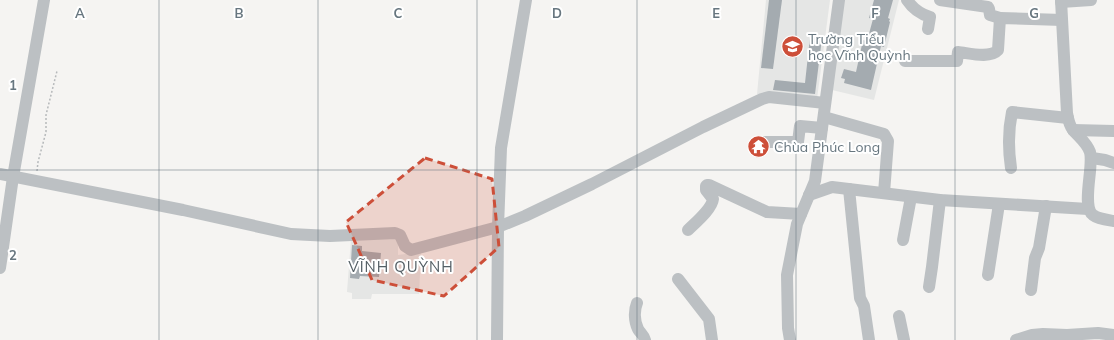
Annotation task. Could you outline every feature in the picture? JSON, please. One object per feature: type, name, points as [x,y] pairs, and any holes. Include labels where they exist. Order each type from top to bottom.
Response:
[{"type":"street","points":[[0,268],[13,177],[44,0]]},
{"type":"street","points":[[497,340],[498,228],[501,148],[526,0]]},
{"type":"street","points":[[790,340],[788,328],[787,275],[797,224],[815,181],[839,0]]},
{"type":"street","points":[[907,0],[912,8],[923,15],[929,23],[940,0],[988,7],[990,15],[1000,18],[1062,20]]},
{"type":"street","points":[[1090,0],[1061,1],[1067,113],[1073,130],[1085,143],[1092,158],[1088,209],[1093,215],[1114,221]]},
{"type":"street","points":[[905,61],[957,61],[958,52],[983,55],[996,52],[998,50],[1000,18]]},
{"type":"street","points":[[0,174],[182,210],[291,234],[330,236],[395,232],[400,234],[405,246],[410,250],[498,228],[585,187],[710,123],[762,99],[769,97],[825,103]]},
{"type":"street","points":[[1011,168],[1008,127],[1012,112],[1068,118]]},
{"type":"street","points":[[760,142],[798,142],[800,126],[823,123],[884,134],[888,141],[884,193]]},
{"type":"street","points":[[1073,130],[1114,131]]},
{"type":"street","points":[[1092,158],[1114,163]]},
{"type":"street","points":[[688,230],[712,203],[713,199],[706,190],[707,185],[767,212],[801,214]]},
{"type":"street","points":[[809,195],[832,187],[940,200],[1088,209]]},
{"type":"street","points":[[849,189],[860,298],[864,306],[869,340]]},
{"type":"street","points":[[903,240],[911,197]]},
{"type":"street","points":[[928,287],[932,267],[940,200]]},
{"type":"street","points":[[988,275],[999,204]]},
{"type":"street","points":[[1031,290],[1035,258],[1039,248],[1046,206]]},
{"type":"street","points":[[678,279],[710,319],[712,340]]},
{"type":"street","points":[[637,303],[634,310],[637,328],[645,340]]},
{"type":"street","points":[[899,316],[904,340]]},
{"type":"street","points":[[1016,340],[1032,335],[1043,334],[1068,338],[1098,333],[1114,335]]},
{"type":"path","points":[[37,181],[38,162],[46,132],[46,115],[57,71]]},
{"type":"highlighted area","points":[[425,158],[492,179],[499,247],[444,296],[372,280],[346,222]]},
{"type":"shaded area","name":"Trường Tiểu học Vĩnh Quỳnh","points":[[766,0],[830,0],[817,99],[757,94]]},
{"type":"shaded area","points":[[843,0],[899,0],[874,100],[832,90]]},
{"type":"shaded area","points":[[398,237],[398,255],[421,252],[419,294],[372,294],[371,299],[352,299],[352,293],[347,292],[351,239]]},
{"type":"building","points":[[769,0],[782,0],[773,69],[761,68]]},
{"type":"building","points":[[874,0],[893,0],[888,18],[890,19],[890,22],[884,47],[881,46],[871,90],[844,83],[845,79],[841,78],[844,69],[856,72],[863,40],[867,41],[873,19],[869,18]]},
{"type":"building","points":[[810,37],[822,38],[815,94],[773,90],[775,80],[805,83]]},
{"type":"building","points":[[352,245],[362,246],[362,251],[381,253],[379,277],[360,276],[359,279],[350,278]]},
{"type":"place","name":"Trường Tiểu học Vĩnh Quỳnh","points":[[793,47]]},
{"type":"place","name":"Chùa Phúc Long","points":[[759,147]]},
{"type":"district","name":"VĨNH QUỲNH","points":[[401,266]]}]
